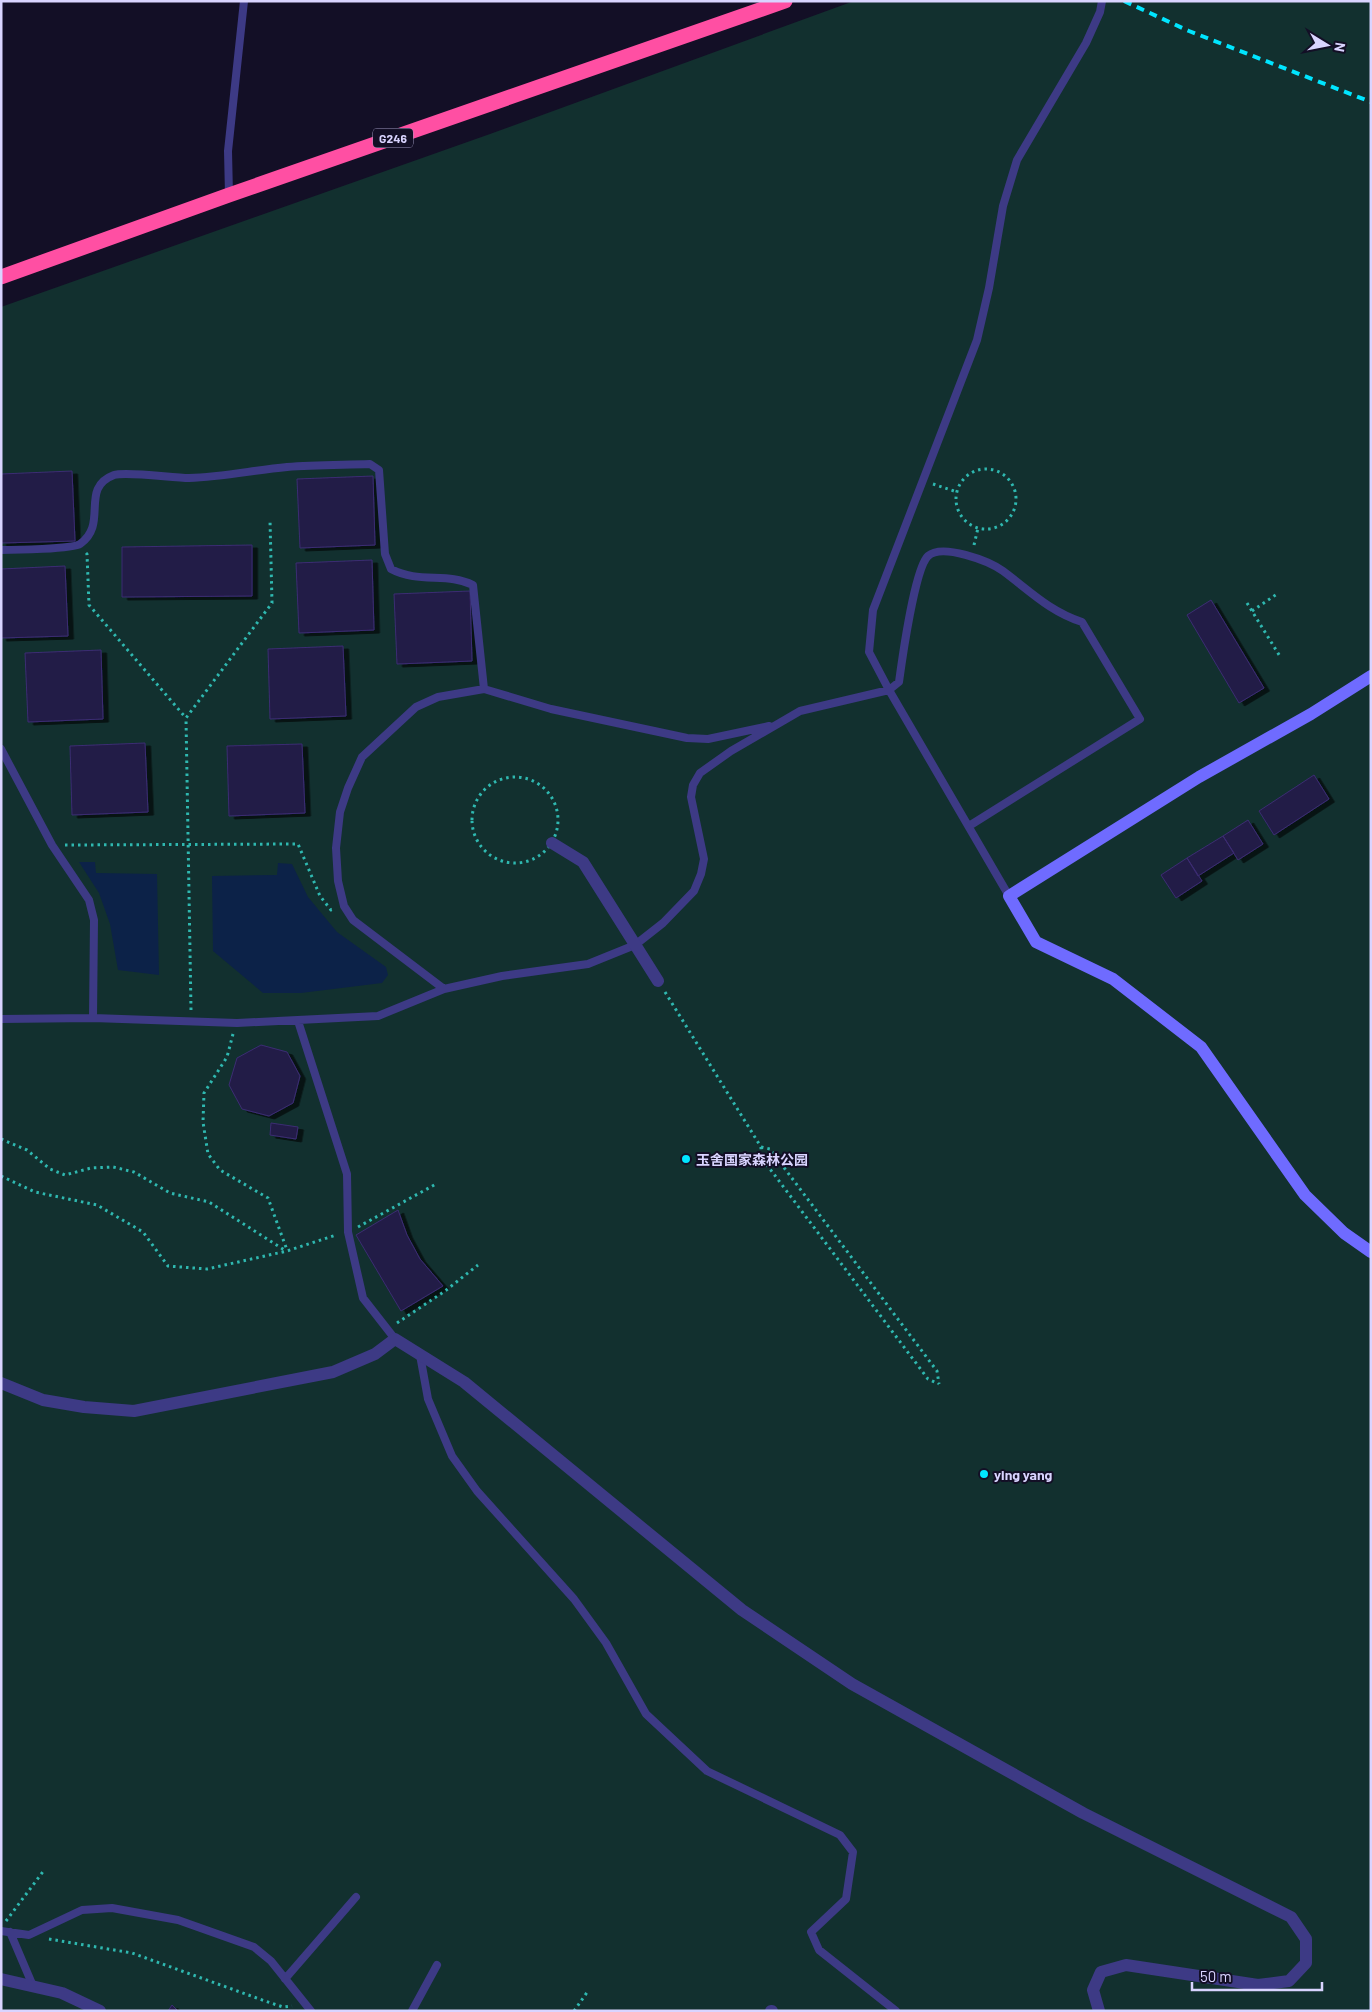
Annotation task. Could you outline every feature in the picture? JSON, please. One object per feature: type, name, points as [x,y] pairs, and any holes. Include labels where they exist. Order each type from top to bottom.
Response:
[{"type":"highway","name":"G246","points":[[1,277],[229,195],[784,1]]},
{"type":"street","points":[[1371,676],[1312,714],[1199,776],[1009,896],[1036,942],[1113,979],[1201,1047],[1305,1195],[1344,1233],[1371,1252]]},
{"type":"street","points":[[552,843],[582,862],[658,981]]},
{"type":"street","points":[[1,1383],[43,1400],[84,1407],[134,1411],[333,1372],[375,1354],[391,1334],[464,1382],[742,1610],[852,1684],[1083,1813],[1291,1918],[1306,1939],[1306,1963],[1289,1981],[1258,1985],[1126,1965],[1101,1972],[1093,1990],[1098,2011]]},
{"type":"street","points":[[1,1979],[62,1993],[100,2011]]},
{"type":"lane","points":[[229,195],[228,151],[244,1]]},
{"type":"lane","points":[[1009,896],[888,690],[869,652],[874,610],[977,340],[989,288],[1003,206],[1016,160],[1086,43],[1100,12],[1102,1]]},
{"type":"lane","points":[[1,550],[78,545],[90,535],[95,518],[96,490],[103,480],[117,474],[188,478],[234,475],[287,467],[370,464],[379,470],[385,554],[392,569],[404,576],[463,580],[473,585],[484,688]]},
{"type":"lane","points":[[1,1019],[93,1018],[237,1023],[378,1016],[444,989],[502,976],[588,964],[635,945],[663,923],[694,891],[701,874],[704,859],[690,797],[693,785],[700,773],[731,751],[800,711],[888,690],[899,682],[912,606],[922,566],[927,557],[934,552],[971,556],[987,561],[1001,569],[1050,608],[1066,617],[1082,622],[1140,719],[969,826]]},
{"type":"lane","points":[[444,989],[353,920],[344,906],[338,881],[336,848],[340,812],[348,788],[362,757],[416,707],[438,697],[484,688],[552,709],[687,738],[708,739],[776,725]]},
{"type":"lane","points":[[1,749],[52,845],[89,900],[94,920],[93,1018]]},
{"type":"lane","points":[[298,1021],[347,1174],[348,1232],[363,1298],[391,1334]]},
{"type":"lane","points":[[420,1354],[428,1399],[452,1456],[478,1491],[579,1606],[606,1642],[646,1714],[707,1771],[840,1835],[853,1852],[846,1900],[811,1932],[819,1950],[896,2011]]},
{"type":"lane","points":[[285,1979],[356,1896]]},
{"type":"lane","points":[[5,1932],[29,1935],[82,1910],[112,1908],[178,1920],[254,1947],[271,1960],[302,2001],[312,2011]]},
{"type":"lane","points":[[5,1932],[33,1986]]},
{"type":"lane","points":[[412,2011],[437,1965]]},
{"type":"path","points":[[985,470],[1002,474],[1013,486],[1016,503],[1009,518],[995,528],[978,528],[964,520],[959,512],[956,504],[957,492],[963,480],[969,474],[985,470]]},
{"type":"path","points":[[923,480],[957,492]]},
{"type":"path","points":[[191,1021],[186,718],[272,603],[270,520]]},
{"type":"path","points":[[971,556],[978,528]]},
{"type":"path","points":[[78,545],[87,554],[89,604],[186,718]]},
{"type":"path","points":[[1252,611],[1277,594]]},
{"type":"path","points":[[1247,603],[1281,658]]},
{"type":"path","points":[[513,777],[533,781],[550,794],[558,812],[557,831],[552,843],[538,858],[528,862],[511,864],[489,855],[476,838],[472,818],[478,798],[485,790],[503,779],[513,777]]},
{"type":"path","points":[[52,845],[298,844],[320,896],[331,910],[344,906]]},
{"type":"path","points":[[658,981],[761,1147],[761,1157],[928,1379],[939,1384],[937,1371],[830,1228],[770,1149],[761,1147]]},
{"type":"path","points":[[237,1023],[227,1057],[204,1093],[203,1122],[208,1154],[220,1170],[268,1198],[287,1251]]},
{"type":"path","points":[[1,1140],[27,1150],[50,1169],[65,1175],[91,1168],[113,1167],[134,1172],[170,1193],[209,1202],[287,1251]]},
{"type":"path","points":[[1,1176],[35,1192],[97,1205],[143,1232],[168,1266],[207,1269],[287,1251],[348,1232],[436,1184]]},
{"type":"path","points":[[391,1334],[478,1265]]},
{"type":"path","points":[[1,1927],[45,1869]]},
{"type":"path","points":[[36,1931],[45,1938],[132,1953],[283,2007],[293,2006],[302,2001]]},
{"type":"path","points":[[574,2011],[588,1991]]},
{"type":"green space","name":"玉舍国家森林公园","points":[[854,1],[1371,1],[1371,2011],[1,2011],[1,307],[490,134]]},
{"type":"water","points":[[79,862],[95,862],[96,873],[157,874],[159,975],[118,970],[110,924],[99,893]]},
{"type":"water","points":[[278,863],[292,864],[308,897],[337,932],[386,967],[388,975],[382,983],[301,993],[263,993],[213,951],[212,876],[277,875]]},
{"type":"building","points":[[72,471],[75,541],[1,543],[1,474]]},
{"type":"building","points":[[373,476],[375,545],[300,548],[297,479]]},
{"type":"building","points":[[252,545],[252,596],[122,597],[122,547]]},
{"type":"building","points":[[372,560],[374,630],[299,633],[296,563]]},
{"type":"building","points":[[65,566],[68,636],[1,638],[1,569]]},
{"type":"building","points":[[470,591],[472,661],[397,664],[394,594]]},
{"type":"building","points":[[1211,600],[1264,688],[1239,703],[1187,615]]},
{"type":"building","points":[[343,646],[346,716],[270,719],[268,649]]},
{"type":"building","points":[[101,650],[103,719],[28,722],[25,653]]},
{"type":"building","points":[[145,743],[148,812],[72,815],[70,746]]},
{"type":"building","points":[[302,744],[305,813],[229,816],[227,746]]},
{"type":"building","points":[[1314,775],[1329,799],[1274,835],[1259,811]]},
{"type":"building","points":[[1248,820],[1263,844],[1238,860],[1223,836]]},
{"type":"building","points":[[1223,836],[1234,853],[1198,876],[1187,858]]},
{"type":"building","points":[[1187,858],[1202,881],[1176,898],[1161,875]]},
{"type":"building","points":[[261,1045],[287,1052],[300,1076],[293,1103],[269,1116],[242,1109],[229,1085],[237,1058]]},
{"type":"building","points":[[271,1123],[298,1127],[296,1139],[270,1135]]},
{"type":"building","points":[[398,1210],[407,1235],[420,1259],[443,1286],[401,1311],[356,1235]]},
{"type":"building","points":[[172,2005],[178,2011],[168,2011]]},
{"type":"railway","points":[[1124,1],[1189,31],[1371,102]]},
{"type":"place","name":"玉舍国家森林公园","points":[[686,1159]]},
{"type":"place","name":"ying yang","points":[[984,1474]]}]
